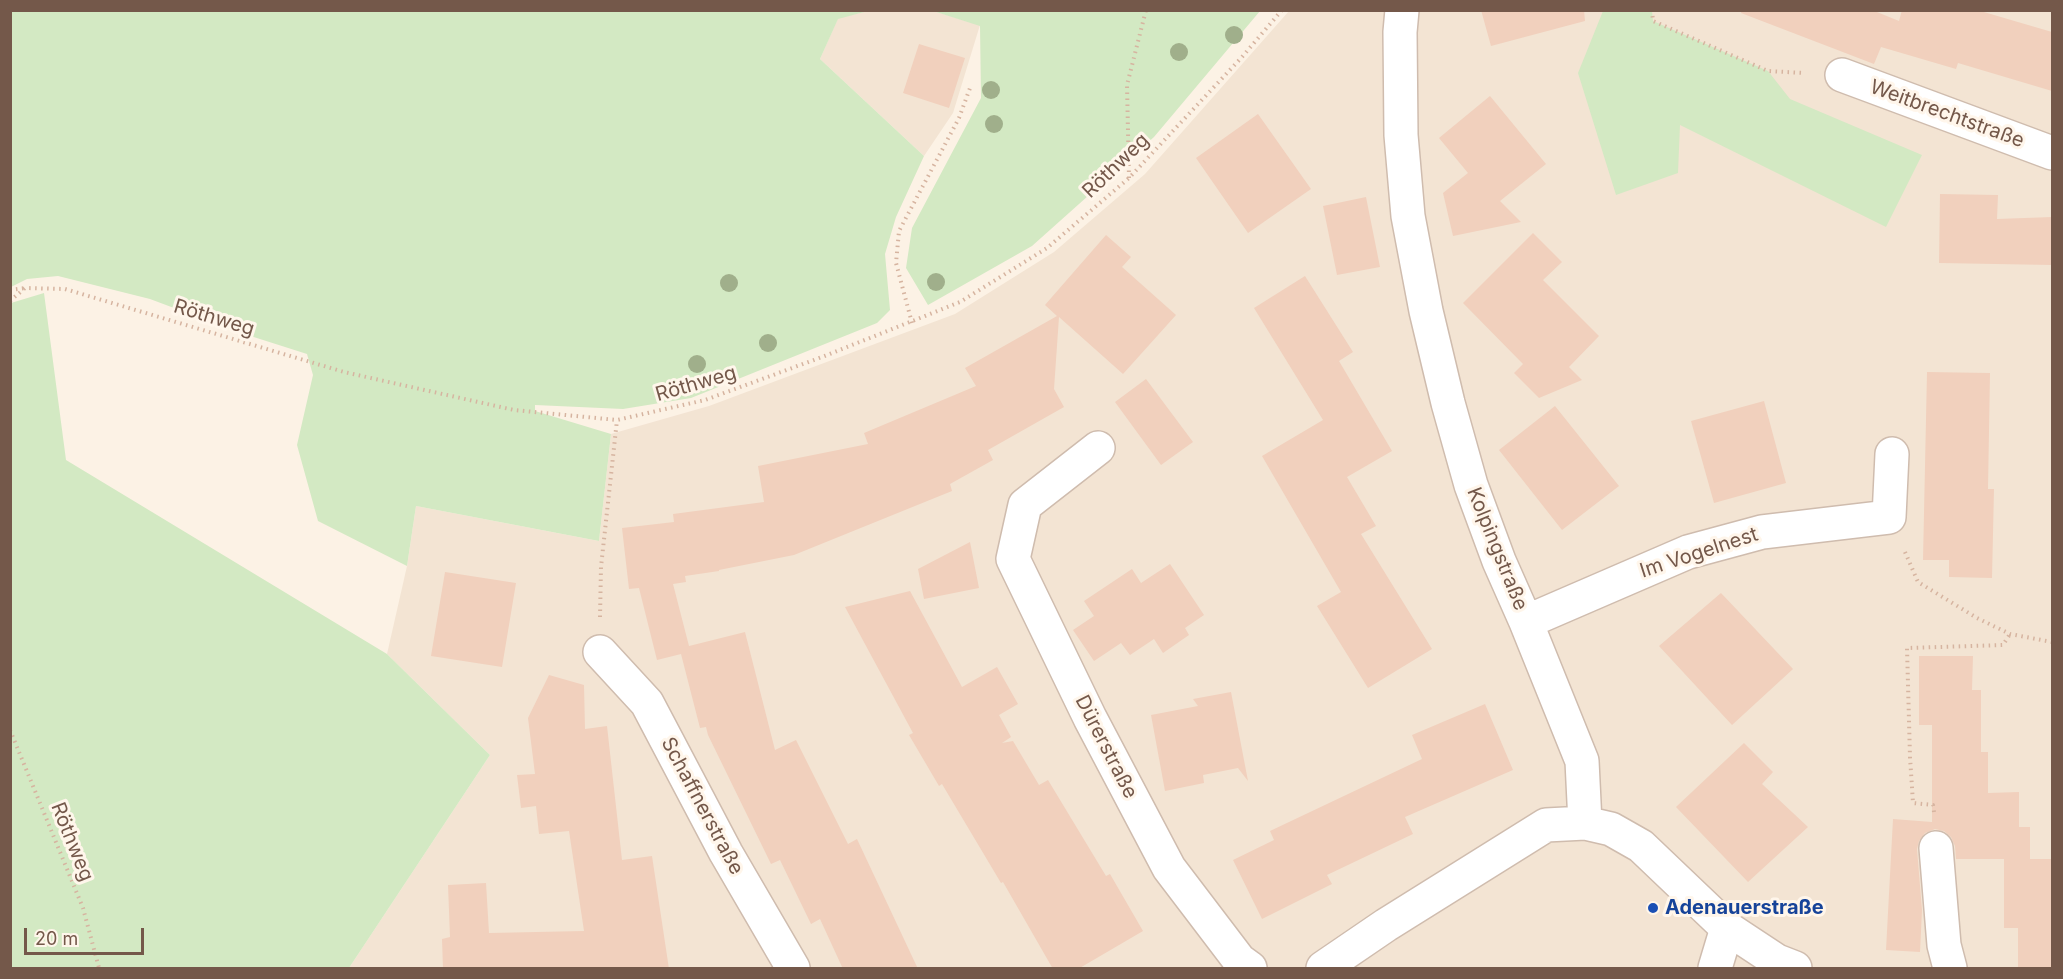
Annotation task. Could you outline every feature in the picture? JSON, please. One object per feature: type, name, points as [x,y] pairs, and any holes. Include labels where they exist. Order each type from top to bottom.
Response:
[{"type":"street","name":"Kolpingstraße","points":[[1402,10],[1400,32],[1401,135],[1408,216],[1426,311],[1471,485],[1499,561],[1582,761],[1585,823]]},
{"type":"street","name":"Weitbrechtstraße","points":[[1842,75],[2052,153]]},
{"type":"street","name":"Dürerstraße","points":[[1098,448],[1025,505],[1013,559],[1079,697],[1169,868],[1239,960],[1250,969]]},
{"type":"street","points":[[1889,517],[1892,454]]},
{"type":"street","name":"Im Vogelnest","points":[[1526,622],[1688,552],[1762,532],[1889,517]]},
{"type":"street","name":"Schaffnerstraße","points":[[600,652],[647,703],[726,853],[794,969]]},
{"type":"street","points":[[1323,969],[1386,925],[1546,825],[1585,823],[1611,829],[1641,846],[1727,928],[1777,961],[1796,969]]},
{"type":"street","points":[[1936,848],[1944,945],[1950,969]]},
{"type":"street","points":[[1715,969],[1727,928]]},
{"type":"path","points":[[1129,178],[1127,85],[1146,10]]},
{"type":"path","name":"Röthweg","points":[[10,290],[65,289],[366,377],[514,410],[617,420],[705,400],[912,323],[960,302],[1047,248],[1129,178],[1242,57],[1282,10]]},
{"type":"path","points":[[1652,10],[1653,21],[1768,71],[1842,75]]},
{"type":"path","points":[[912,323],[896,263],[899,231],[959,118],[970,88]]},
{"type":"path","points":[[10,301],[25,288]]},
{"type":"path","points":[[600,652],[601,567],[617,420]]},
{"type":"path","points":[[1889,517],[1918,582],[1977,618],[2010,634],[2052,642]]},
{"type":"path","points":[[1936,848],[1933,806],[1913,803],[1907,648],[2003,645],[2010,634]]},
{"type":"path","name":"Röthweg","points":[[10,730],[83,908],[99,969]]},
{"type":"shaded area","points":[[868,11],[933,11],[980,25],[953,113],[924,156],[820,59],[838,18]]},
{"type":"shaded area","points":[[1289,11],[2052,11],[2052,968],[349,968],[490,755],[387,654],[407,566],[416,506],[599,541],[611,434],[709,406],[955,314],[1054,252],[1145,174]]},
{"type":"green space","points":[[11,10],[868,11],[838,19],[820,59],[924,156],[896,217],[885,254],[890,310],[877,323],[691,398],[623,409],[535,405],[535,411],[611,434],[599,541],[416,506],[407,566],[318,521],[297,445],[313,375],[307,354],[238,332],[150,299],[58,276],[27,279],[11,287]]},
{"type":"green space","points":[[933,11],[1260,11],[1154,137],[1032,246],[928,305],[906,268],[912,228],[981,98],[980,26]]},
{"type":"green space","points":[[1603,11],[1652,11],[1653,21],[1768,71],[1790,99],[1922,155],[1886,227],[1680,125],[1678,173],[1616,195],[1578,73]]},
{"type":"green space","points":[[44,293],[66,460],[387,654],[490,755],[349,968],[11,968],[11,303]]},
{"type":"building","points":[[1481,10],[1584,10],[1585,21],[1491,46]]},
{"type":"building","points":[[1742,10],[1872,10],[1899,21],[1902,10],[1977,10],[2052,32],[2052,91],[1958,63],[1956,69],[1881,47],[1874,64],[1741,13]]},
{"type":"building","points":[[919,44],[965,58],[949,108],[903,93]]},
{"type":"building","points":[[1490,96],[1546,164],[1500,201],[1521,222],[1453,236],[1443,193],[1468,173],[1439,138]]},
{"type":"building","points":[[1258,114],[1311,189],[1248,233],[1196,158]]},
{"type":"building","points":[[1940,194],[1998,195],[1997,219],[2052,217],[2052,265],[1939,263]]},
{"type":"building","points":[[1366,197],[1380,267],[1337,275],[1323,206]]},
{"type":"building","points":[[1533,233],[1562,262],[1543,280],[1599,336],[1569,367],[1582,380],[1539,398],[1514,373],[1523,364],[1463,303]]},
{"type":"building","points":[[1106,235],[1131,257],[1122,267],[1176,315],[1123,374],[1059,317],[1054,389],[1064,407],[988,450],[993,460],[950,484],[952,491],[794,555],[685,576],[686,582],[673,584],[689,646],[745,632],[775,750],[796,740],[848,844],[857,839],[918,969],[843,969],[820,919],[811,924],[780,860],[771,864],[706,727],[700,728],[681,654],[657,660],[639,588],[629,589],[622,528],[674,522],[673,514],[764,502],[758,466],[868,444],[864,433],[976,386],[965,368],[1057,316],[1045,305]]},
{"type":"building","points":[[1305,276],[1353,352],[1339,361],[1392,451],[1347,477],[1376,526],[1361,534],[1432,649],[1368,688],[1317,606],[1341,592],[1262,456],[1323,420],[1254,308]]},
{"type":"building","points":[[1927,372],[1990,373],[1988,489],[1994,489],[1992,578],[1949,577],[1949,560],[1923,560]]},
{"type":"building","points":[[1146,379],[1193,442],[1161,465],[1115,402]]},
{"type":"building","points":[[1764,401],[1786,483],[1714,503],[1691,421]]},
{"type":"building","points":[[1555,406],[1619,486],[1562,530],[1499,450]]},
{"type":"building","points":[[970,542],[979,588],[924,599],[918,569]]},
{"type":"building","points":[[1170,564],[1204,615],[1185,628],[1189,635],[1163,653],[1154,639],[1130,655],[1121,643],[1094,661],[1073,630],[1094,616],[1084,601],[1132,569],[1141,583]]},
{"type":"building","points":[[445,572],[516,583],[502,667],[431,656]]},
{"type":"building","points":[[910,591],[962,687],[997,667],[1018,704],[999,715],[1011,737],[1002,743],[1013,741],[1039,785],[1048,780],[1106,876],[1110,874],[1143,931],[1078,969],[1053,969],[1003,882],[1001,883],[942,784],[939,786],[909,735],[913,733],[845,607]]},
{"type":"building","points":[[1721,593],[1793,669],[1732,725],[1659,646]]},
{"type":"building","points":[[1919,656],[1973,656],[1972,690],[1981,690],[1981,752],[1988,752],[1988,793],[2019,792],[2019,827],[2030,827],[2030,859],[2052,859],[2052,969],[2018,969],[2018,928],[2004,928],[2004,859],[1956,859],[1955,846],[1951,837],[1944,831],[1935,829],[1925,833],[1917,849],[1922,910],[1920,952],[1886,950],[1893,819],[1932,822],[1932,725],[1919,725]]},
{"type":"building","points":[[549,675],[584,685],[585,729],[607,726],[622,860],[652,856],[669,969],[443,969],[442,939],[450,937],[448,885],[486,883],[489,933],[584,931],[569,831],[539,834],[536,806],[521,808],[517,775],[535,774],[528,718]]},
{"type":"building","points":[[1231,692],[1248,781],[1238,768],[1203,775],[1204,783],[1165,791],[1151,715],[1198,706],[1193,699]]},
{"type":"building","points":[[1485,704],[1513,770],[1405,817],[1413,834],[1327,875],[1332,884],[1262,919],[1233,860],[1274,840],[1270,831],[1422,759],[1412,735]]},
{"type":"building","points":[[1744,743],[1773,772],[1762,784],[1808,827],[1748,882],[1676,807]]},
{"type":"place","name":"Adenauerstraße","points":[[1653,908]]}]
